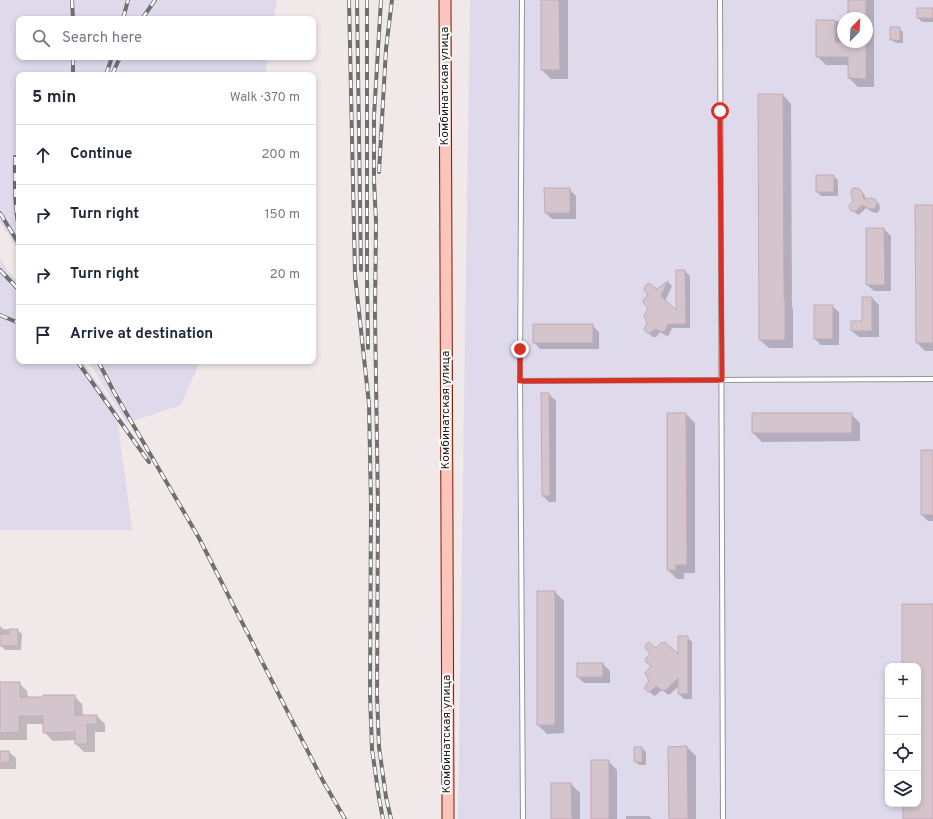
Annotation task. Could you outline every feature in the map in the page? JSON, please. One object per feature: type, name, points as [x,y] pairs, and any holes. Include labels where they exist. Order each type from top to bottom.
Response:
[{"type":"street","name":"Комбинатская улица","points":[[445,0],[448,819]]},
{"type":"lane","points":[[522,0],[520,381],[523,819]]},
{"type":"lane","points":[[720,0],[723,819]]},
{"type":"lane","points":[[520,381],[933,380]]},
{"type":"shaded area","points":[[0,0],[277,0],[274,16],[16,16],[16,60],[268,60],[266,72],[16,72],[16,247],[0,222]]},
{"type":"shaded area","points":[[470,0],[933,0],[933,819],[458,819]]},
{"type":"shaded area","points":[[0,258],[8,271],[16,280],[16,364],[84,364],[116,409],[132,530],[0,530]]},
{"type":"shaded area","points":[[90,364],[199,364],[181,405],[127,423]]},
{"type":"building","points":[[541,0],[559,0],[560,70],[541,70]]},
{"type":"building","points":[[848,0],[866,0],[866,12],[848,12]]},
{"type":"building","points":[[917,8],[933,8],[933,18],[917,18]]},
{"type":"building","points":[[816,20],[835,20],[835,42],[837,42],[837,48],[866,48],[866,79],[848,78],[848,57],[816,57]]},
{"type":"building","points":[[890,27],[900,27],[900,40],[890,40]]},
{"type":"building","points":[[758,94],[783,94],[785,340],[759,340]]},
{"type":"building","points":[[816,175],[834,175],[834,192],[816,192]]},
{"type":"building","points":[[544,188],[570,188],[570,213],[545,213]]},
{"type":"building","points":[[854,188],[861,190],[864,199],[875,199],[877,203],[876,207],[870,209],[862,205],[856,211],[851,211],[849,205],[853,201],[851,193],[852,189]]},
{"type":"building","points":[[915,205],[933,205],[933,343],[916,343]]},
{"type":"building","points":[[866,228],[884,228],[885,285],[866,285]]},
{"type":"building","points":[[676,270],[685,270],[686,324],[668,324],[665,331],[662,332],[655,329],[650,333],[647,333],[644,329],[647,323],[644,316],[648,309],[643,302],[648,295],[644,290],[645,286],[650,284],[657,289],[668,281],[661,296],[676,310]]},
{"type":"building","points":[[862,297],[872,297],[872,331],[851,331],[851,321],[862,321]]},
{"type":"building","points":[[814,305],[833,305],[833,339],[814,339]]},
{"type":"building","points":[[533,324],[593,324],[593,343],[533,343]]},
{"type":"building","points":[[541,393],[549,393],[550,496],[542,496]]},
{"type":"building","points":[[667,413],[686,413],[687,565],[676,565],[676,570],[667,570]]},
{"type":"building","points":[[752,413],[852,413],[852,433],[752,433]]},
{"type":"building","points":[[921,450],[933,450],[933,515],[921,515]]},
{"type":"building","points":[[537,591],[555,591],[555,725],[537,725]]},
{"type":"building","points":[[902,604],[933,604],[933,819],[903,819],[903,807],[921,807],[921,663],[902,663]]},
{"type":"building","points":[[9,629],[18,629],[18,646],[0,646],[0,634],[9,634]]},
{"type":"building","points":[[678,636],[688,636],[688,694],[678,694],[678,678],[666,690],[661,690],[656,686],[648,692],[645,689],[645,686],[649,681],[645,673],[651,666],[645,660],[650,654],[645,648],[646,644],[649,642],[656,648],[661,643],[665,642],[678,654]]},
{"type":"building","points":[[577,663],[603,663],[603,677],[577,677]]},
{"type":"building","points":[[0,682],[20,682],[20,697],[75,695],[75,715],[97,715],[97,724],[87,724],[88,744],[75,744],[75,732],[43,733],[43,716],[19,716],[20,732],[0,733]]},
{"type":"building","points":[[687,746],[688,819],[669,819],[668,747]]},
{"type":"building","points":[[634,747],[642,747],[642,762],[634,762]]},
{"type":"building","points":[[0,751],[9,751],[10,763],[0,763]]},
{"type":"building","points":[[591,760],[609,760],[609,819],[591,819]]},
{"type":"building","points":[[551,783],[571,783],[572,819],[551,819]]},
{"type":"railway","points":[[72,0],[73,16]]},
{"type":"railway","points":[[124,16],[128,0]]},
{"type":"railway","points":[[144,16],[155,0]]},
{"type":"railway","points":[[349,0],[355,275],[369,404],[371,505],[370,695],[372,749],[383,819]]},
{"type":"railway","points":[[357,0],[361,270]]},
{"type":"railway","points":[[367,0],[368,348]]},
{"type":"railway","points":[[381,0],[374,116],[378,508],[377,695],[379,747],[386,797],[391,819]]},
{"type":"railway","points":[[379,172],[386,49],[392,0]]},
{"type":"railway","points":[[73,60],[73,72]]},
{"type":"railway","points":[[107,72],[111,60]]},
{"type":"railway","points":[[113,72],[119,60]]},
{"type":"railway","points":[[15,157],[16,201]]},
{"type":"railway","points":[[0,213],[16,239]]},
{"type":"railway","points":[[0,270],[16,287]]},
{"type":"railway","points":[[0,315],[16,322]]},
{"type":"railway","points":[[79,364],[149,462]]},
{"type":"railway","points":[[100,364],[114,392],[199,538],[323,781],[345,819]]},
{"type":"route","points":[[520,349],[520,381],[722,380],[720,111]]}]
